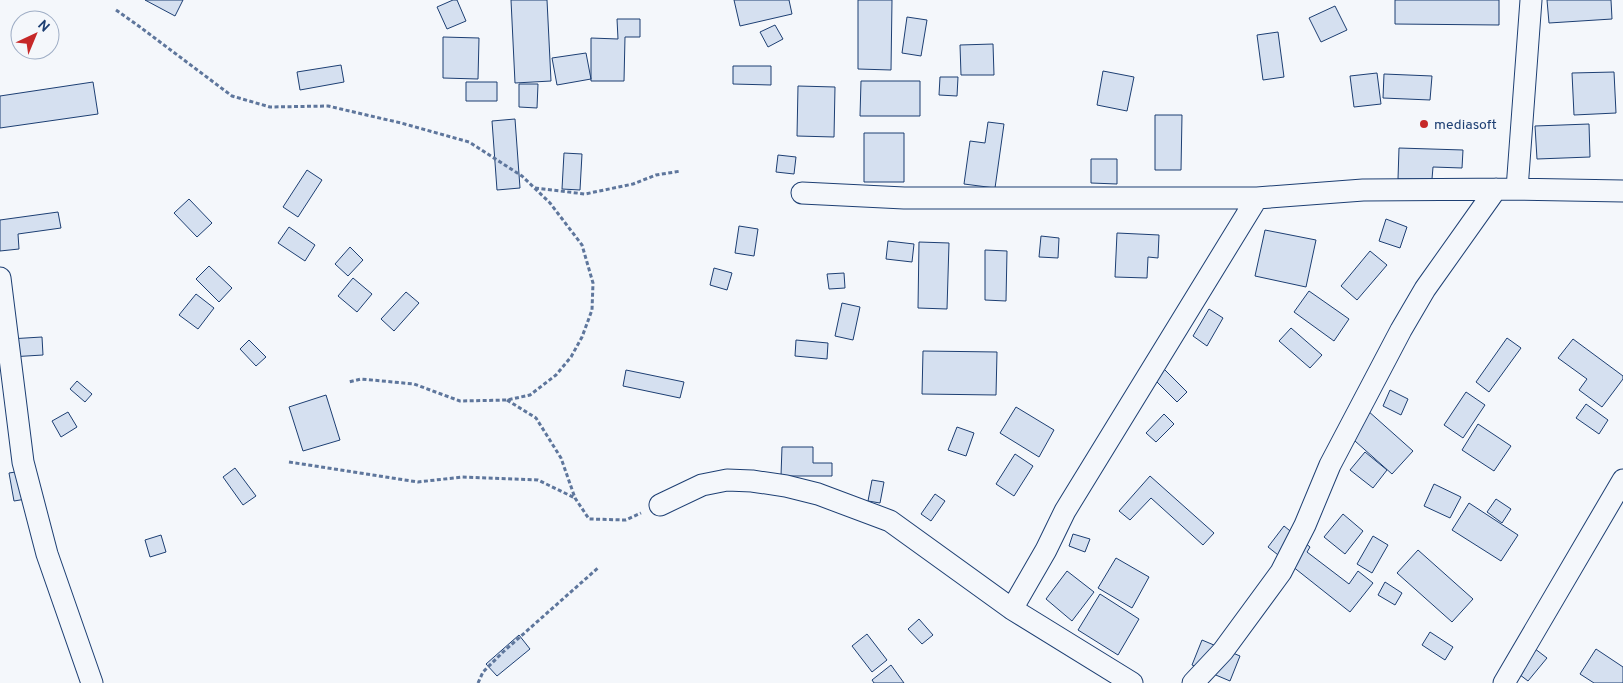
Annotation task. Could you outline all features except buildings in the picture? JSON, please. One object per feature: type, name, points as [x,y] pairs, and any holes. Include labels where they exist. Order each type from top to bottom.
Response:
[{"type":"street","points":[[1193,683],[1223,651],[1281,572],[1305,525],[1330,465],[1401,330],[1425,289],[1506,189],[1532,0]]},
{"type":"street","points":[[802,193],[904,198],[1257,198],[1363,190],[1506,189],[1623,191]]},
{"type":"street","points":[[1012,609],[1046,550],[1065,510],[1257,198]]},
{"type":"street","points":[[0,278],[23,462],[47,554],[92,683]]},
{"type":"street","points":[[660,505],[702,485],[727,480],[752,481],[786,486],[818,494],[890,521],[1012,609],[1132,683]]},
{"type":"street","points":[[1504,683],[1623,480]]},
{"type":"path","points":[[116,10],[232,96],[270,107],[328,106],[401,123],[469,142],[522,176],[550,202],[582,244],[593,283],[592,310],[582,337],[556,375],[530,395],[507,400],[460,401],[414,384],[361,379],[349,382]]},
{"type":"path","points":[[534,188],[584,194],[633,184],[656,175],[681,171]]},
{"type":"path","points":[[507,400],[536,418],[561,458],[575,498],[589,519],[626,520],[660,505]]},
{"type":"path","points":[[289,462],[418,482],[462,478],[538,480],[575,498]]},
{"type":"path","points":[[478,683],[482,672],[599,567]]},
{"type":"place","name":"mediasoft","points":[[1424,124]]}]
